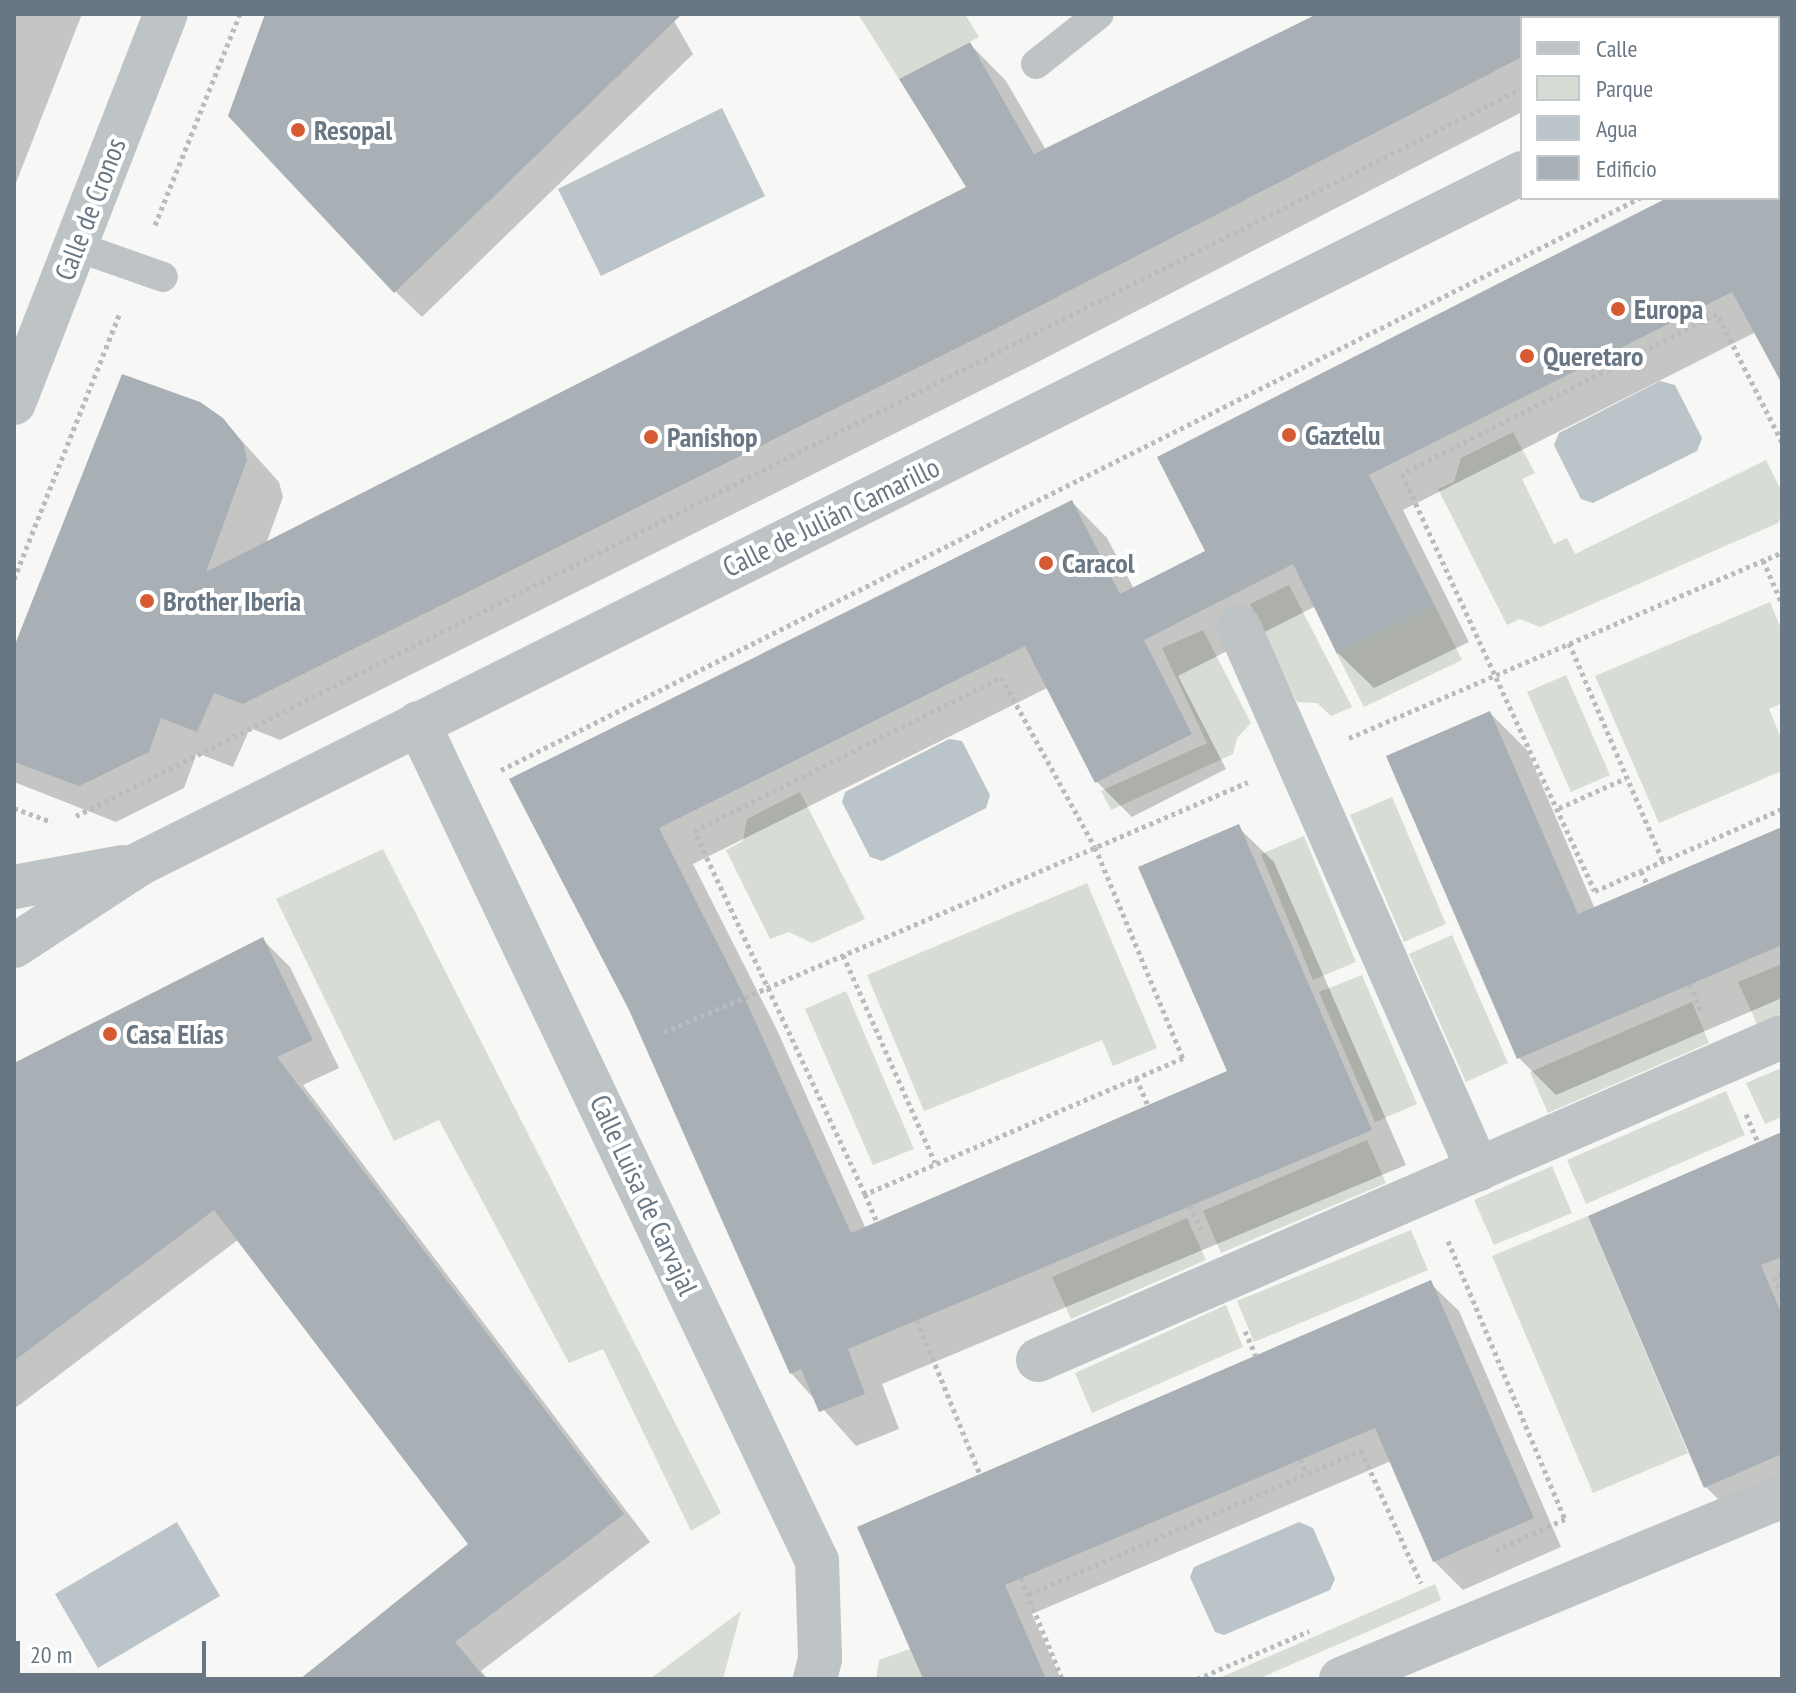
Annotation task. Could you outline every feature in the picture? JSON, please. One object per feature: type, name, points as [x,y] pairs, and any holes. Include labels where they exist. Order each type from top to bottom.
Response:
[{"type":"street","name":"Calle de Cronos","points":[[14,403],[166,14]]},
{"type":"street","name":"Calle de Julián Camarillo","points":[[14,946],[141,863],[1520,174]]},
{"type":"street","points":[[1239,627],[1478,1170]]},
{"type":"street","name":"Calle Luisa de Carvajal","points":[[418,723],[817,1561],[820,1659],[815,1679]]},
{"type":"street","name":"Calle de Julián Camarillo","points":[[14,887],[141,863]]},
{"type":"street","points":[[1038,1360],[1782,1037]]},
{"type":"street","points":[[1341,1679],[1782,1496]]},
{"type":"lane","points":[[1036,64],[1099,14]]},
{"type":"lane","points":[[75,246],[163,277]]},
{"type":"path","points":[[73,817],[1520,89]]},
{"type":"path","points":[[498,779],[503,767],[1636,200]]},
{"type":"path","points":[[1782,442],[1717,314],[1402,474],[1498,675],[1595,891],[1782,809]]},
{"type":"path","points":[[664,1032],[1782,552]]},
{"type":"path","points":[[1763,560],[1782,604]]},
{"type":"path","points":[[1569,643],[1663,861]]},
{"type":"path","points":[[865,1194],[1183,1058],[1095,847],[1001,677],[694,831],[771,986],[877,1222]]},
{"type":"path","points":[[1559,808],[1626,778]]},
{"type":"path","points":[[14,808],[58,824]]},
{"type":"path","points":[[1641,871],[1647,884]]},
{"type":"path","points":[[843,955],[935,1163]]},
{"type":"path","points":[[1136,1078],[1148,1105]]},
{"type":"path","points":[[1427,1192],[1565,1519]]},
{"type":"path","points":[[1782,1274],[1774,1277],[1782,1297]]},
{"type":"path","points":[[917,1320],[980,1474]]},
{"type":"path","points":[[1029,1594],[1361,1450],[1423,1582],[1409,1588]]},
{"type":"path","points":[[1300,1459],[1306,1474]]},
{"type":"path","points":[[1021,1578],[1062,1679]]},
{"type":"path","points":[[1197,1679],[1324,1625]]},
{"type":"green space","points":[[858,14],[965,14],[979,37],[899,79]]},
{"type":"green space","points":[[1513,432],[1535,473],[1522,479],[1554,544],[1567,538],[1575,554],[1766,460],[1782,492],[1782,512],[1778,523],[1540,627],[1520,619],[1507,625],[1438,489],[1454,482],[1461,458]]},
{"type":"green space","points":[[1289,585],[1352,707],[1331,716],[1317,703],[1297,702],[1250,604]]},
{"type":"green space","points":[[1770,602],[1782,631],[1782,703],[1769,709],[1782,740],[1782,771],[1659,823],[1595,676]]},
{"type":"green space","points":[[1435,606],[1462,660],[1364,707],[1337,654]]},
{"type":"green space","points":[[1203,630],[1251,723],[1237,738],[1233,754],[1111,810],[1101,791],[1207,743],[1162,648]]},
{"type":"green space","points":[[1566,675],[1610,775],[1571,792],[1527,692]]},
{"type":"green space","points":[[800,792],[865,919],[812,943],[789,932],[770,939],[726,850],[743,841],[747,819]]},
{"type":"green space","points":[[1392,797],[1446,924],[1404,942],[1350,815]]},
{"type":"green space","points":[[1304,836],[1356,962],[1313,980],[1261,854]]},
{"type":"green space","points":[[383,849],[721,1513],[691,1531],[603,1349],[569,1363],[439,1120],[394,1141],[276,899]]},
{"type":"green space","points":[[1087,883],[1157,1048],[1113,1066],[1102,1040],[924,1111],[867,975]]},
{"type":"green space","points":[[1452,935],[1508,1063],[1466,1082],[1409,954]]},
{"type":"green space","points":[[1782,964],[1782,1013],[1757,1024],[1738,982]]},
{"type":"green space","points":[[1362,975],[1417,1104],[1375,1122],[1319,992]]},
{"type":"green space","points":[[846,991],[914,1149],[873,1165],[805,1009]]},
{"type":"green space","points":[[1692,1002],[1709,1043],[1548,1113],[1530,1072]]},
{"type":"green space","points":[[1782,1068],[1782,1117],[1765,1124],[1746,1083]]},
{"type":"green space","points":[[1726,1091],[1745,1135],[1586,1204],[1567,1160]]},
{"type":"green space","points":[[1367,1140],[1386,1183],[1221,1253],[1203,1211]]},
{"type":"green space","points":[[1552,1166],[1572,1213],[1494,1245],[1474,1200]]},
{"type":"green space","points":[[1588,1216],[1688,1453],[1593,1493],[1492,1256]]},
{"type":"green space","points":[[1187,1218],[1206,1260],[1071,1319],[1052,1277]]},
{"type":"green space","points":[[1411,1230],[1428,1270],[1254,1342],[1237,1301]]},
{"type":"green space","points":[[1226,1305],[1243,1347],[1092,1413],[1075,1373]]},
{"type":"green space","points":[[1435,1584],[1441,1600],[1258,1679],[1217,1679]]},
{"type":"green space","points":[[741,1611],[723,1679],[650,1679]]},
{"type":"green space","points":[[910,1649],[923,1679],[876,1679],[879,1660]]},
{"type":"water","points":[[722,108],[765,196],[601,276],[558,189]]},
{"type":"water","points":[[1660,381],[1675,385],[1702,438],[1697,451],[1593,503],[1581,499],[1554,445],[1559,433]]},
{"type":"water","points":[[949,739],[962,741],[990,795],[986,808],[882,861],[870,857],[842,802],[845,792]]},
{"type":"water","points":[[177,1522],[220,1596],[98,1668],[55,1594]]},
{"type":"water","points":[[1299,1522],[1313,1528],[1335,1579],[1330,1590],[1224,1635],[1215,1632],[1190,1577],[1194,1567]]},
{"type":"building","points":[[265,14],[682,14],[394,293],[228,116]]},
{"type":"building","points":[[1317,14],[1522,14],[1520,58],[997,328],[243,704],[214,693],[197,732],[161,718],[149,752],[79,786],[14,762],[14,647],[122,374],[200,402],[223,418],[243,443],[247,460],[206,572],[966,187],[899,79],[970,42],[1034,154]]},
{"type":"building","points":[[1782,198],[1782,384],[1732,292],[1369,475],[1435,606],[1337,654],[1293,564],[1144,640],[1192,734],[1095,783],[1025,646],[659,828],[742,992],[851,1233],[1227,1071],[1138,867],[1239,824],[1372,1130],[848,1349],[865,1394],[819,1412],[801,1369],[790,1374],[629,1010],[509,779],[1072,500],[1120,594],[1205,551],[1157,457],[1663,200]]},
{"type":"building","points":[[1490,711],[1578,914],[1782,827],[1782,945],[1517,1059],[1386,756]]},
{"type":"building","points":[[263,937],[313,1040],[277,1057],[624,1514],[455,1642],[486,1679],[300,1679],[468,1544],[214,1210],[14,1361],[14,1063]]},
{"type":"building","points":[[1782,1132],[1782,1257],[1761,1265],[1782,1315],[1782,1454],[1704,1488],[1588,1216]]},
{"type":"building","points":[[1431,1280],[1534,1518],[1433,1562],[1375,1428],[1005,1585],[1046,1679],[923,1679],[857,1527]]},
{"type":"place","name":"Resopal","points":[[298,130]]},
{"type":"place","name":"Europa","points":[[1618,309]]},
{"type":"place","name":"Queretaro","points":[[1527,356]]},
{"type":"place","name":"Gaztelu","points":[[1289,435]]},
{"type":"place","name":"Panishop","points":[[651,437]]},
{"type":"place","name":"Caracol","points":[[1046,563]]},
{"type":"place","name":"Brother Iberia","points":[[147,601]]},
{"type":"place","name":"Casa Elías","points":[[110,1034]]}]
